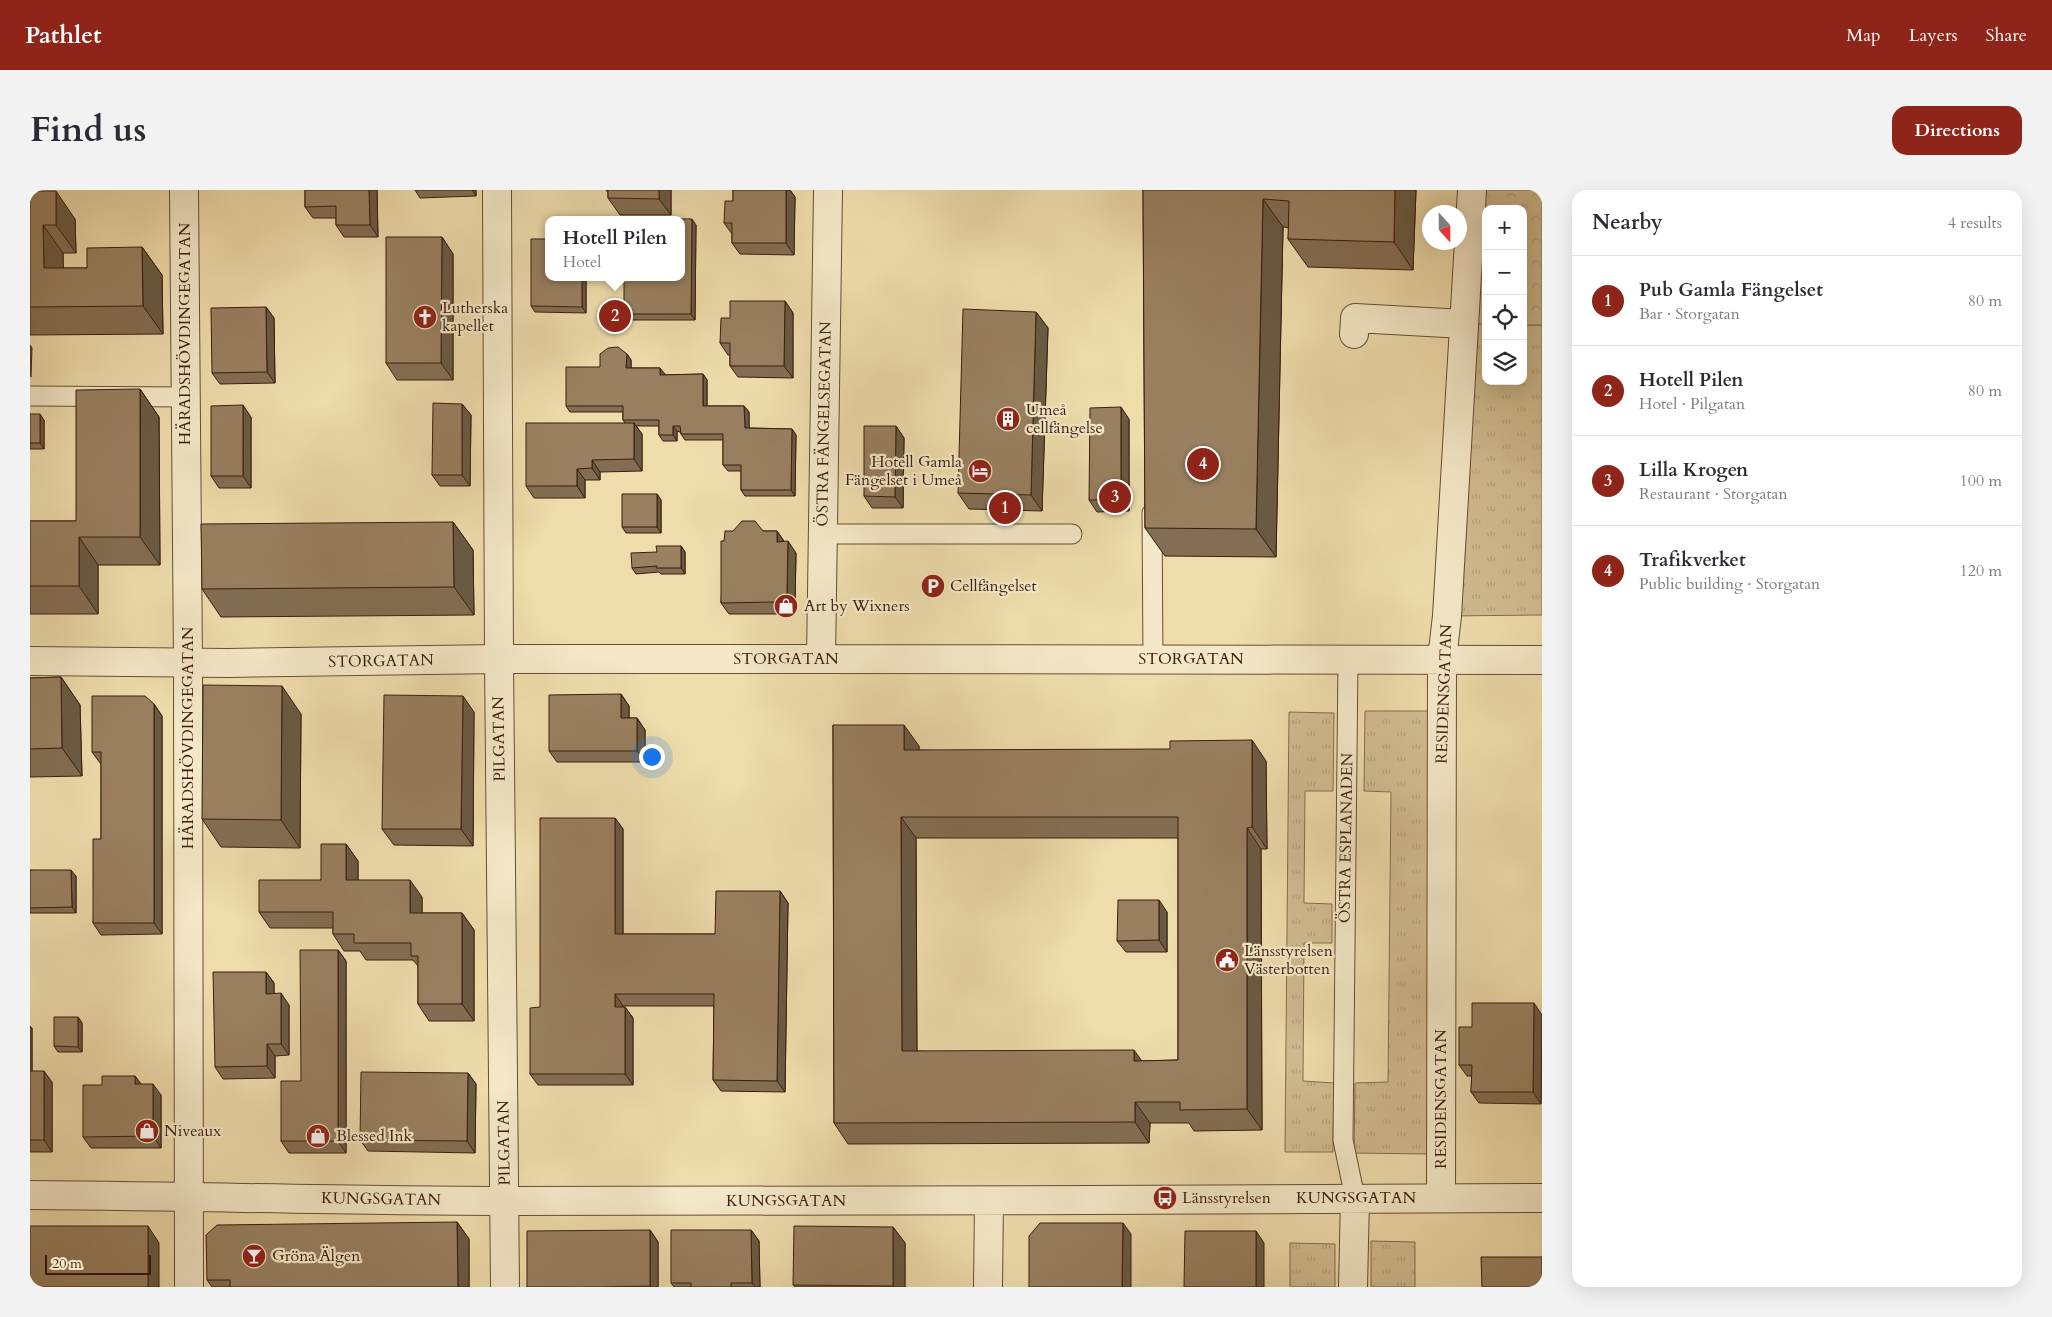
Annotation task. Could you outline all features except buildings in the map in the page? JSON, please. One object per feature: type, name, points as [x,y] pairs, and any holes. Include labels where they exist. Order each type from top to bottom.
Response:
[{"type":"street","name":"HÄRADSHÖVDINGEGATAN","points":[[184,190],[188,662],[189,1287]]},
{"type":"street","name":"PILGATAN","points":[[497,190],[498,659],[505,1287]]},
{"type":"street","name":"ÖSTRA FÄNGELSEGATAN","points":[[821,659],[828,190]]},
{"type":"street","name":"RESIDENSGATAN","points":[[1441,1198],[1442,659],[1472,190]]},
{"type":"street","points":[[1354,334],[1355,318],[1464,324]]},
{"type":"street","name":"STORGATAN","points":[[30,662],[498,659],[1542,660]]},
{"type":"street","name":"KUNGSGATAN","points":[[30,1195],[504,1201],[1542,1198]]},
{"type":"street","name":"ÖSTRA ESPLANADEN","points":[[1353,1287],[1355,1198]]},
{"type":"street","points":[[988,1287],[989,1201]]},
{"type":"lane","points":[[30,396],[186,397]]},
{"type":"lane","points":[[1152,500],[1153,659]]},
{"type":"lane","points":[[822,534],[1072,534]]},
{"type":"lane","name":"ÖSTRA ESPLANADEN","points":[[1348,659],[1342,1140],[1355,1198]]},
{"type":"green space","points":[[1472,190],[1542,190],[1542,325],[1527,325],[1527,205],[1482,205],[1482,324],[1464,324]]},
{"type":"green space","points":[[1464,324],[1482,324],[1482,385],[1527,385],[1527,325],[1542,325],[1542,615],[1447,616]]},
{"type":"green space","points":[[1365,711],[1432,711],[1429,1154],[1354,1153],[1355,1083],[1388,1082],[1391,792],[1364,791]]},
{"type":"green space","points":[[1289,712],[1334,713],[1333,791],[1305,791],[1304,903],[1332,904],[1332,943],[1304,943],[1303,1081],[1334,1083],[1333,1152],[1285,1152]]},
{"type":"green space","points":[[1371,1241],[1415,1242],[1415,1287],[1371,1287]]},
{"type":"green space","points":[[1290,1243],[1335,1244],[1335,1287],[1290,1287]]},
{"type":"place","name":"Hotell Pilen","points":[[615,316]]},
{"type":"place","name":"Lutherska kapellet","points":[[425,317]]},
{"type":"place","name":"Umeå cellfängelse","points":[[1008,419]]},
{"type":"place","name":"Trafikverket","points":[[1203,464]]},
{"type":"place","name":"Hotell Gamla Fängelset i Umeå","points":[[980,471]]},
{"type":"place","name":"Lilla Krogen","points":[[1115,497]]},
{"type":"place","name":"Pub Gamla Fängelset","points":[[1005,508]]},
{"type":"place","name":"Cellfängelset","points":[[933,586]]},
{"type":"place","name":"Art by Wixners","points":[[786,606]]},
{"type":"place","name":"Länsstyrelsen Västerbotten","points":[[1227,960]]},
{"type":"place","name":"Niveaux","points":[[147,1131]]},
{"type":"place","name":"Blessed Ink","points":[[318,1136]]},
{"type":"place","name":"Länsstyrelsen","points":[[1165,1198]]},
{"type":"place","name":"Gröna Älgen","points":[[254,1256]]}]
